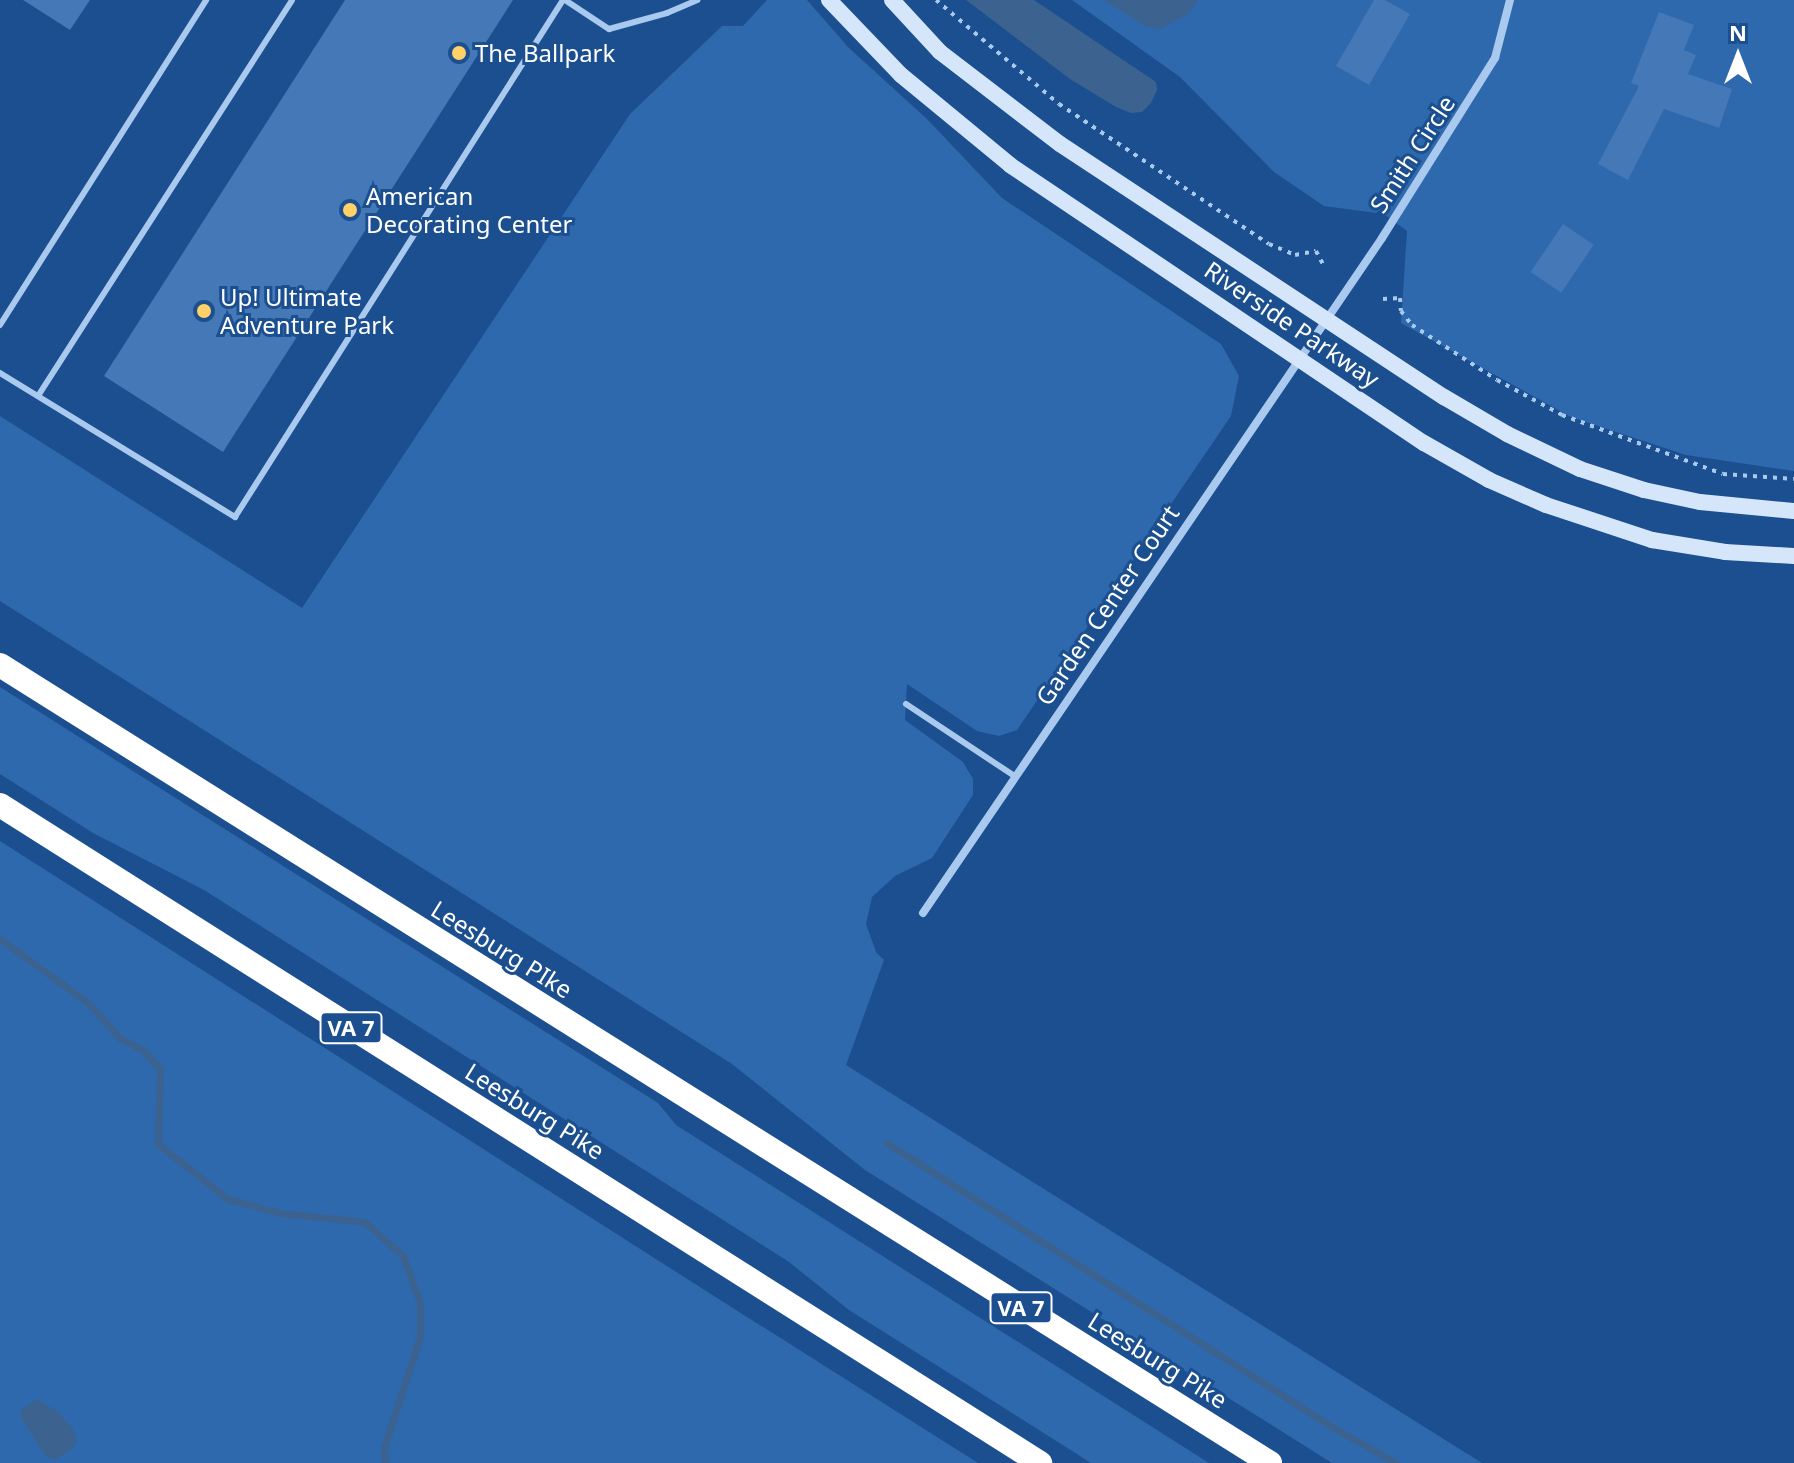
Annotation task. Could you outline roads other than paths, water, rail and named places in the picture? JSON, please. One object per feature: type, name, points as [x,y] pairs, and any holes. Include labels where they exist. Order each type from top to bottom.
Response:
[{"type":"highway","name":"Leesburg PIke","points":[[0,665],[772,1152]]},
{"type":"highway","name":"Leesburg Pike","points":[[0,805],[1040,1463]]},
{"type":"highway","name":"Leesburg Pike","points":[[772,1152],[1270,1463]]},
{"type":"main road","name":"Riverside Parkway","points":[[829,0],[901,75],[972,136],[1424,443],[1489,480],[1546,505],[1652,540],[1725,552],[1794,556]]},
{"type":"main road","name":"Riverside Parkway","points":[[892,0],[940,52],[1034,125],[1444,397],[1507,434],[1580,469],[1644,490],[1700,502],[1794,511]]},
{"type":"street","name":"Smith Circle","points":[[1324,318],[1382,238],[1475,93],[1495,58],[1510,0]]},
{"type":"street","name":"Garden Center Court","points":[[923,913],[1013,775],[1324,318]]},
{"type":"lane","points":[[0,325],[206,0]]},
{"type":"lane","points":[[38,396],[292,0]]},
{"type":"lane","points":[[0,373],[235,517],[564,0],[609,29],[667,13],[697,0]]},
{"type":"lane","points":[[906,704],[1013,775]]},
{"type":"waterway","points":[[0,939],[87,1002],[120,1038],[143,1050],[160,1069],[158,1144],[228,1199],[280,1213],[365,1222],[403,1256],[420,1303],[420,1336],[384,1448],[385,1463]]},
{"type":"waterway","points":[[887,1143],[1334,1428],[1396,1463]]},
{"type":"place","name":"The Ballpark","points":[[459,53]]},
{"type":"place","name":"American Decorating Center","points":[[350,210]]},
{"type":"place","name":"Up! Ultimate Adventure Park","points":[[204,311]]}]
